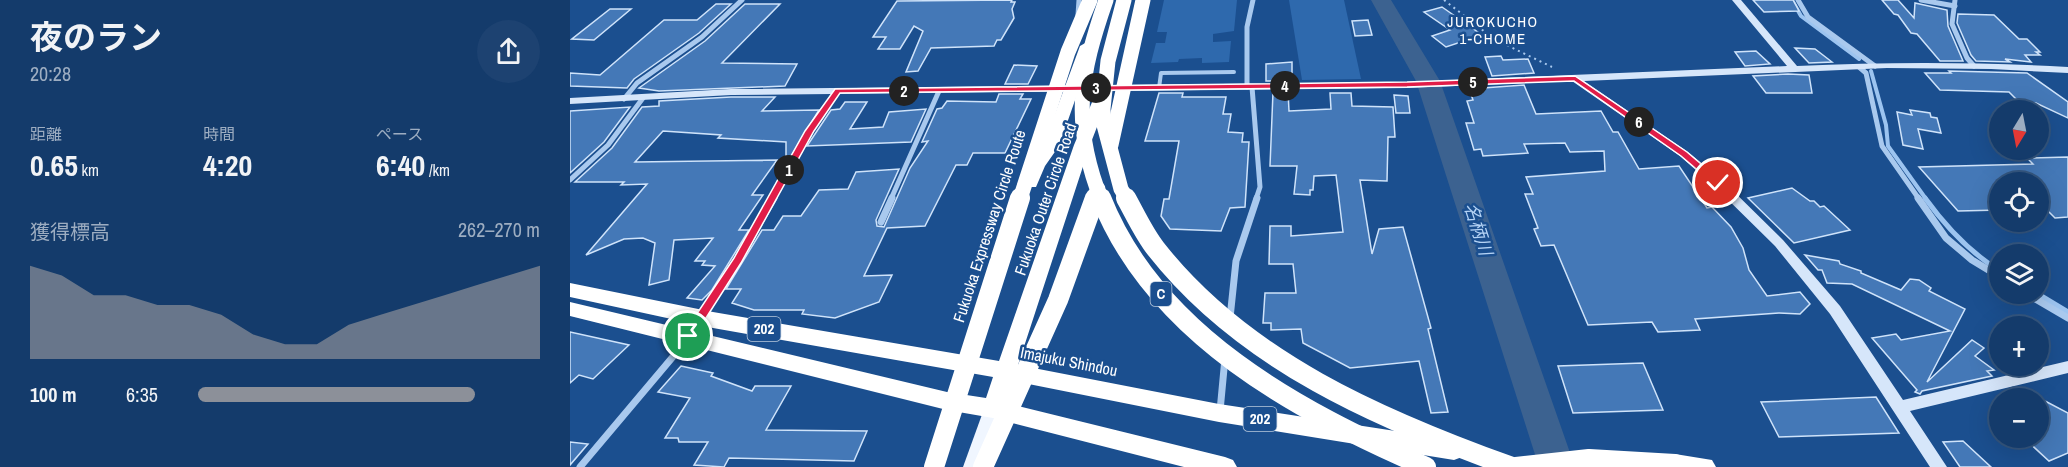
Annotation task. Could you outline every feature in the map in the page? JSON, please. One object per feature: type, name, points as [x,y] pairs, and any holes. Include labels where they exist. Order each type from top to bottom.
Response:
[{"type":"highway","name":"Fukuoka Expressway Circle Route","points":[[934,467],[960,380],[1068,52],[1090,0]]},
{"type":"highway","name":"Fukuoka Outer Circle Road","points":[[947,401],[988,281],[1037,166],[1051,146],[1105,0]]},
{"type":"highway","name":"C","points":[[1105,0],[1088,61],[1081,99],[1082,130],[1089,167],[1100,203],[1119,240],[1172,308],[1205,338],[1246,370],[1333,424],[1426,467]]},
{"type":"highway","points":[[1124,0],[1108,59],[1103,97],[1104,126],[1111,159],[1123,192],[1141,228],[1169,264],[1226,320],[1307,378],[1414,432],[1514,465],[1589,459],[1704,467]]},
{"type":"highway","name":"Fukuoka Outer Circle Road","points":[[993,409],[1082,145],[1105,88],[1130,0]]},
{"type":"highway","points":[[983,467],[1058,300],[1093,204],[1117,121],[1143,0]]},
{"type":"highway","name":"Imajuku Shindou","points":[[570,290],[701,317],[1007,371],[1219,413],[1514,465],[1560,467]]},
{"type":"highway","name":"202","points":[[570,309],[947,401],[993,409],[1219,466]]},
{"type":"main road","points":[[926,467],[947,401]]},
{"type":"main road","points":[[973,467],[993,409]]},
{"type":"street","points":[[624,99],[637,83],[702,37],[742,0]]},
{"type":"street","points":[[1079,0],[1077,22],[1083,30]]},
{"type":"street","points":[[1228,332],[1236,261],[1260,187],[1249,87],[1247,27],[1253,0]]},
{"type":"street","points":[[1736,0],[1794,68]]},
{"type":"street","points":[[1798,0],[1808,17],[1875,66]]},
{"type":"street","points":[[1921,0],[1955,3],[1952,24],[1967,58],[1974,66]]},
{"type":"street","points":[[570,101],[731,92],[1445,83],[1875,66],[1974,66],[2068,70]]},
{"type":"street","points":[[1859,67],[1866,73],[1882,146],[1946,238],[1972,260],[1989,270]]},
{"type":"street","points":[[1575,79],[1684,154],[1718,183],[1771,236],[1808,276],[1835,310],[1940,467]]},
{"type":"street","points":[[580,467],[688,336],[768,209],[810,131],[838,91]]},
{"type":"street","points":[[881,222],[939,91]]},
{"type":"street","points":[[570,180],[608,145],[643,98]]},
{"type":"street","points":[[2044,304],[2068,318]]},
{"type":"street","points":[[1219,413],[1227,344]]},
{"type":"street","points":[[1900,407],[2068,367]]},
{"type":"lane","points":[[1159,88],[1161,73],[1234,72]]},
{"type":"path","points":[[1444,0],[1494,39],[1575,79]]},
{"type":"shaded area","points":[[1164,0],[1237,0],[1234,31],[1213,34],[1213,42],[1231,41],[1229,62],[1202,63],[1202,58],[1151,63],[1156,43],[1165,43],[1167,32],[1157,32]]},
{"type":"shaded area","points":[[1289,0],[1344,0],[1361,79],[1302,80]]},
{"type":"building","points":[[1012,0],[1011,2],[1015,2],[1012,9],[1014,18],[1001,40],[997,40],[994,46],[931,48],[918,71],[906,72],[923,31],[914,26],[900,49],[878,49],[886,37],[873,37],[897,1]]},
{"type":"building","points":[[1753,0],[1793,0],[1799,11],[1764,12]]},
{"type":"building","points":[[1882,0],[1898,0],[1914,18],[1915,3],[1947,10],[1948,26],[1963,61],[1940,61],[1917,34],[1911,33],[1898,15],[1894,14]]},
{"type":"building","points":[[716,4],[731,4],[699,33],[634,79],[627,88],[570,86],[570,73],[600,75],[664,20],[697,20]]},
{"type":"building","points":[[745,4],[780,4],[722,63],[797,64],[785,86],[659,91],[639,88],[705,41]]},
{"type":"building","points":[[1442,7],[1482,35],[1446,47],[1432,36],[1450,30],[1424,12]]},
{"type":"building","points":[[610,9],[631,9],[594,40],[572,39]]},
{"type":"building","points":[[1958,14],[1994,15],[2019,39],[2027,39],[2040,52],[2036,52],[2040,55],[2025,55],[2031,62],[2005,59],[2010,62],[1976,61],[1957,23]]},
{"type":"building","points":[[1368,20],[1372,35],[1355,36],[1352,21]]},
{"type":"building","points":[[1795,48],[1815,49],[1832,62],[1809,63]]},
{"type":"building","points":[[1756,51],[1770,64],[1745,66],[1735,52]]},
{"type":"building","points":[[1501,56],[1503,60],[1528,59],[1534,73],[1492,76],[1485,57]]},
{"type":"building","points":[[1292,62],[1292,81],[1266,81],[1266,64]]},
{"type":"building","points":[[1014,65],[1037,66],[1028,84],[1005,84]]},
{"type":"building","points":[[1949,71],[2027,73],[2068,102],[2068,118],[2049,109],[2049,100],[2017,100],[2009,92],[1940,90],[1925,73],[1951,73]]},
{"type":"building","points":[[1809,75],[1812,93],[1766,93],[1753,76]]},
{"type":"building","points":[[1524,85],[1536,114],[1601,111],[1613,132],[1618,132],[1639,169],[1679,166],[1707,208],[1712,207],[1731,227],[1743,248],[1749,270],[1767,296],[1800,292],[1810,304],[1800,314],[1779,313],[1695,319],[1700,330],[1658,332],[1652,322],[1588,325],[1554,245],[1541,246],[1534,229],[1538,228],[1525,194],[1533,194],[1526,177],[1605,171],[1604,151],[1570,152],[1565,143],[1524,144],[1528,153],[1483,156],[1481,149],[1474,150],[1466,123],[1474,123],[1467,101],[1473,100],[1469,89]]},
{"type":"building","points":[[1288,91],[1289,111],[1331,109],[1330,93],[1351,93],[1352,106],[1393,107],[1395,137],[1388,137],[1387,181],[1360,180],[1372,254],[1379,229],[1403,227],[1431,328],[1428,329],[1448,412],[1431,413],[1419,361],[1350,368],[1303,343],[1301,329],[1271,330],[1271,323],[1263,323],[1265,293],[1296,293],[1293,264],[1269,264],[1270,226],[1291,226],[1291,236],[1343,232],[1336,175],[1314,176],[1313,190],[1310,190],[1310,195],[1294,194],[1297,166],[1270,166],[1273,92]]},
{"type":"building","points":[[1159,93],[1183,93],[1182,97],[1226,97],[1223,114],[1231,114],[1228,132],[1243,133],[1242,142],[1249,142],[1245,207],[1230,208],[1221,231],[1170,229],[1161,216],[1164,199],[1169,199],[1179,141],[1145,141]]},
{"type":"building","points":[[999,94],[1023,94],[1020,99],[1031,99],[1005,153],[973,153],[967,165],[956,165],[925,226],[887,228],[864,276],[892,275],[879,302],[835,318],[802,314],[804,310],[754,310],[732,303],[741,289],[726,289],[762,230],[774,230],[783,216],[801,216],[819,190],[848,189],[856,172],[899,169],[876,220],[877,226],[884,227],[910,168],[928,141],[922,142],[937,109],[942,108],[947,101],[996,102]]},
{"type":"building","points":[[1394,95],[1408,96],[1410,113],[1396,113]]},
{"type":"building","points":[[775,97],[762,111],[819,110],[786,165],[786,142],[718,138],[721,135],[663,131],[635,162],[777,160],[752,195],[763,195],[739,230],[749,230],[712,290],[702,300],[687,298],[715,266],[702,265],[705,261],[695,261],[713,238],[674,240],[669,280],[649,285],[655,243],[643,238],[624,239],[586,255],[647,184],[575,182],[612,148],[642,107],[659,106],[659,101]]},
{"type":"building","points":[[845,102],[867,102],[850,129],[883,127],[889,112],[926,109],[911,142],[807,146],[831,110],[840,109]]},
{"type":"building","points":[[630,107],[604,142],[570,173],[570,111]]},
{"type":"building","points":[[1910,110],[1930,113],[1931,117],[1937,118],[1941,133],[1918,129],[1923,149],[1903,145],[1897,112],[1912,115]]},
{"type":"building","points":[[2049,157],[2068,157],[2068,217],[2055,218],[2049,212],[2049,172],[1989,172],[1989,210],[1958,211],[1919,167],[2033,164],[2029,160],[2049,160]]},
{"type":"building","points":[[1792,188],[1820,207],[1824,206],[1850,230],[1794,243],[1748,198]]},
{"type":"building","points":[[1805,255],[1839,261],[1840,264],[1901,290],[1910,279],[1919,280],[1931,288],[1929,291],[1965,309],[1927,382],[1972,340],[1984,348],[1975,356],[1989,366],[1987,371],[1989,376],[1992,376],[1922,391],[1920,394],[1915,392],[1917,390],[1872,338],[1896,334],[1901,340],[1950,331],[1852,284],[1827,283],[1822,270],[1818,270]]},
{"type":"building","points":[[570,332],[629,345],[593,379],[579,375],[570,383]]},
{"type":"building","points":[[1643,363],[1663,410],[1573,413],[1558,366]]},
{"type":"building","points":[[681,366],[713,373],[711,376],[752,391],[755,386],[791,386],[766,430],[867,431],[854,461],[729,458],[724,467],[694,465],[708,442],[679,442],[678,438],[665,438],[690,398],[658,392]]},
{"type":"building","points":[[1876,397],[1899,433],[1779,437],[1761,402]]},
{"type":"building","points":[[2049,403],[2068,413],[2068,453],[2049,461],[2035,448],[2049,448]]},
{"type":"building","points":[[1963,441],[1991,467],[1960,467],[1943,442]]},
{"type":"building","points":[[570,442],[588,444],[570,465]]},
{"type":"waterway","name":"名柄川","points":[[1381,0],[1428,81],[1557,467]]},
{"type":"waterway","points":[[1792,0],[1801,16],[1859,59]]},
{"type":"waterway","points":[[1871,71],[1886,125],[1888,146],[1926,199]]},
{"type":"waterway","points":[[1925,198],[1959,238],[1989,264]]},
{"type":"waterway","points":[[2049,301],[2068,312]]},
{"type":"district","name":"JUROKUCHO 1-CHOME","points":[[1493,30]]},
{"type":"route","points":[[688,336],[738,260],[810,131],[838,91],[1407,84],[1575,79],[1684,154],[1718,183]]}]
